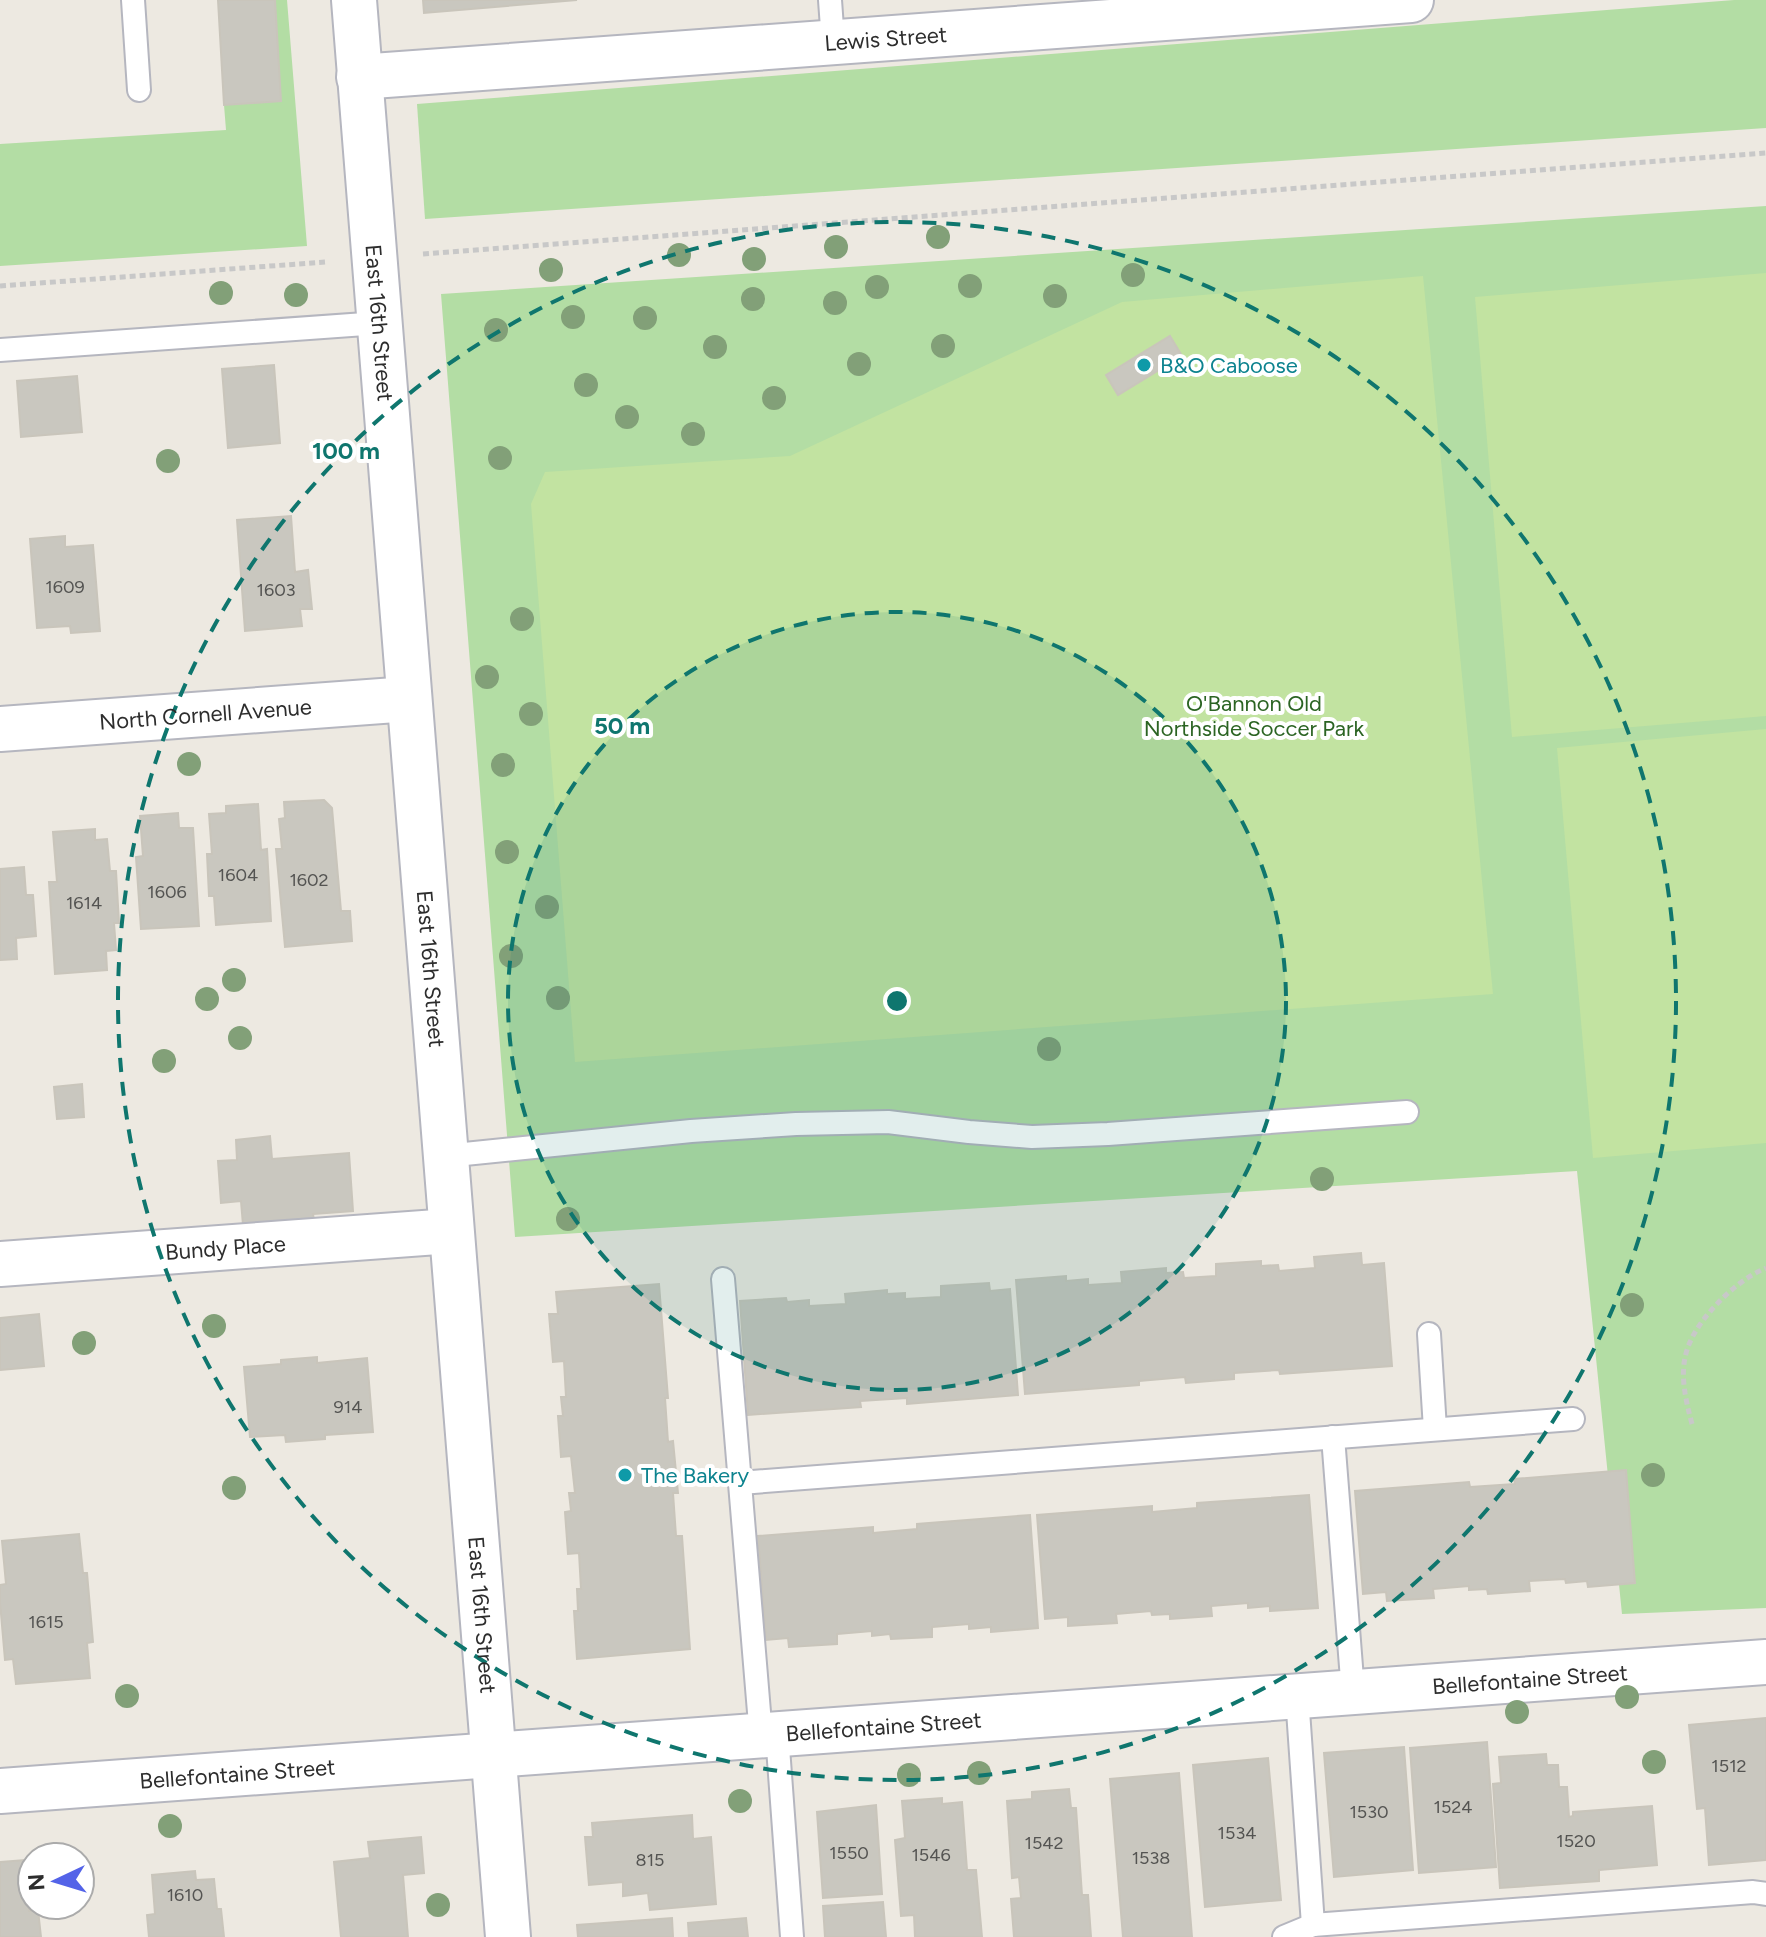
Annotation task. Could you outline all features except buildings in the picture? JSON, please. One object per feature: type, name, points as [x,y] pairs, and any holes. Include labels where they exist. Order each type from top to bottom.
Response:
[{"type":"street","name":"East 16th Street","points":[[354,0],[508,1937]]},
{"type":"street","name":"Lewis Street","points":[[359,77],[831,21],[1411,0]]},
{"type":"street","name":"North Cornell Avenue","points":[[0,729],[409,699]]},
{"type":"street","name":"Bundy Place","points":[[0,1264],[451,1231]]},
{"type":"street","name":"Bellefontaine Street","points":[[0,1791],[1766,1662]]},
{"type":"lane","points":[[133,0],[139,90]]},
{"type":"lane","points":[[0,350],[379,323]]},
{"type":"lane","points":[[445,1156],[691,1131],[796,1124],[888,1122],[1032,1137],[1407,1112]]},
{"type":"lane","points":[[723,1279],[740,1483],[769,1735],[778,1770],[792,1937]]},
{"type":"lane","points":[[1429,1334],[1435,1429]]},
{"type":"lane","points":[[740,1483],[1573,1419]]},
{"type":"lane","points":[[1333,1437],[1353,1692]]},
{"type":"lane","points":[[1297,1696],[1313,1925]]},
{"type":"lane","points":[[1284,1937],[1313,1925],[1753,1892],[1766,1894]]},
{"type":"path","points":[[427,254],[1766,153]]},
{"type":"path","points":[[0,286],[315,263]]},
{"type":"path","points":[[1692,1424],[1684,1393],[1690,1338],[1722,1299],[1766,1268]]},
{"type":"green space","points":[[275,0],[287,0],[307,246],[0,266],[0,144],[226,130],[224,105],[281,101]]},
{"type":"green space","points":[[1734,0],[1766,0],[1766,128],[425,219],[417,104]]},
{"type":"green space","name":"O'Bannon Old Northside Soccer Park","points":[[1766,206],[1766,1608],[1622,1614],[1577,1171],[515,1237],[441,294]]},
{"type":"green space","points":[[1766,273],[1766,716],[1512,737],[1475,297]]},
{"type":"green space","points":[[1423,276],[1493,994],[575,1062],[531,504],[545,472],[790,456],[1122,302]]},
{"type":"green space","points":[[1766,729],[1766,1143],[1593,1158],[1557,748]]},
{"type":"place","name":"B&O Caboose","points":[[1144,365]]},
{"type":"place","name":"The Bakery","points":[[625,1475]]}]
